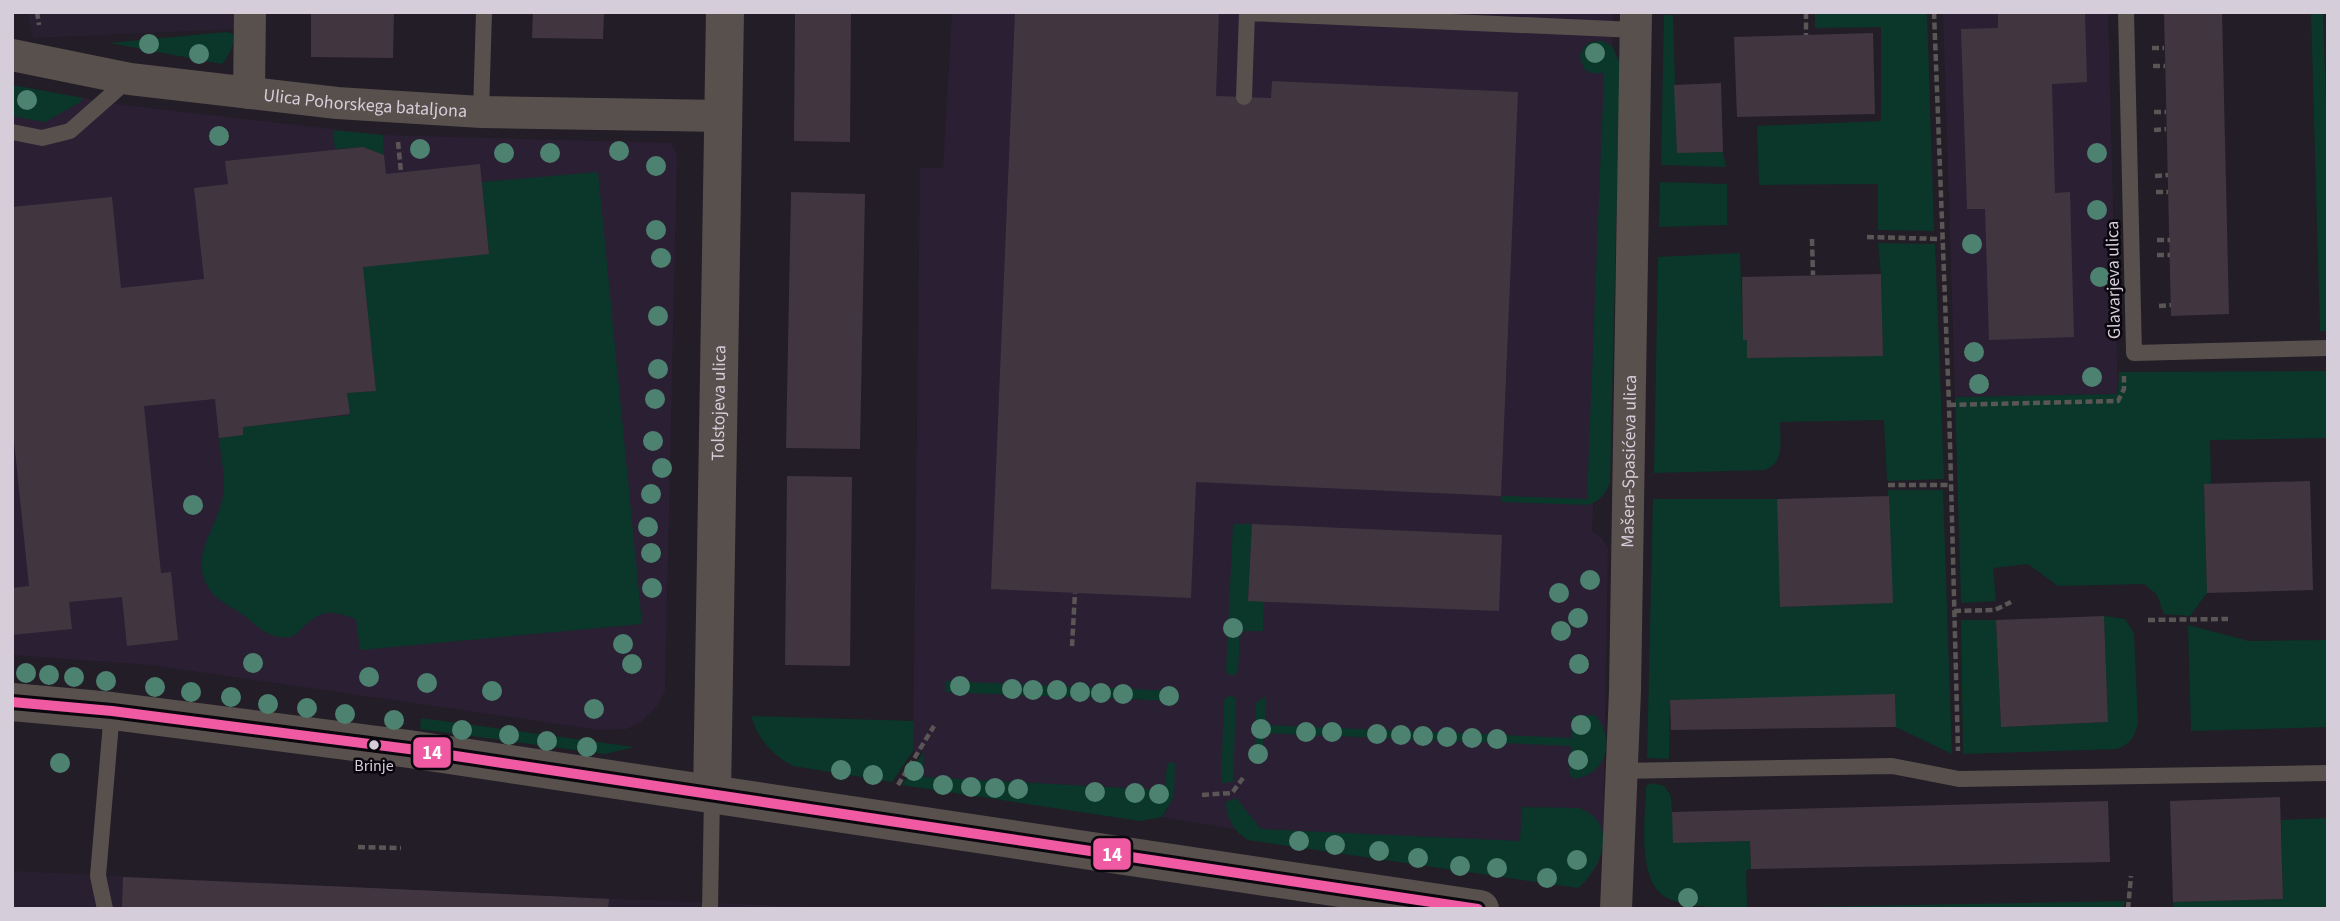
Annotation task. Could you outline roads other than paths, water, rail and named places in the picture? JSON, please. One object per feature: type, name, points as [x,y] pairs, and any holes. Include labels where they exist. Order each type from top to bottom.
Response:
[{"type":"street","points":[[249,93],[250,12]]},
{"type":"street","name":"Tolstojeva ulica","points":[[712,794],[724,12]]},
{"type":"street","name":"Mašera-Spasićeva ulica","points":[[1616,909],[1625,691],[1636,21]]},
{"type":"street","name":"Ulica Pohorskega bataljona","points":[[12,55],[130,79],[337,103],[481,112],[723,116]]},
{"type":"street","points":[[12,702],[112,711],[409,750],[1480,909]]},
{"type":"lane","points":[[481,112],[484,12]]},
{"type":"lane","name":"Glavarjeva ulica","points":[[2126,12],[2134,353],[2328,348]]},
{"type":"lane","points":[[1244,96],[1247,13],[1636,21]]},
{"type":"lane","points":[[12,132],[42,138],[70,131],[130,79]]},
{"type":"lane","points":[[105,909],[99,876],[112,711]]},
{"type":"lane","points":[[1620,771],[1892,766],[1959,779],[2328,773]]},
{"type":"lane","points":[[710,909],[712,794]]},
{"type":"place","name":"Brinje","points":[[374,745]]}]
